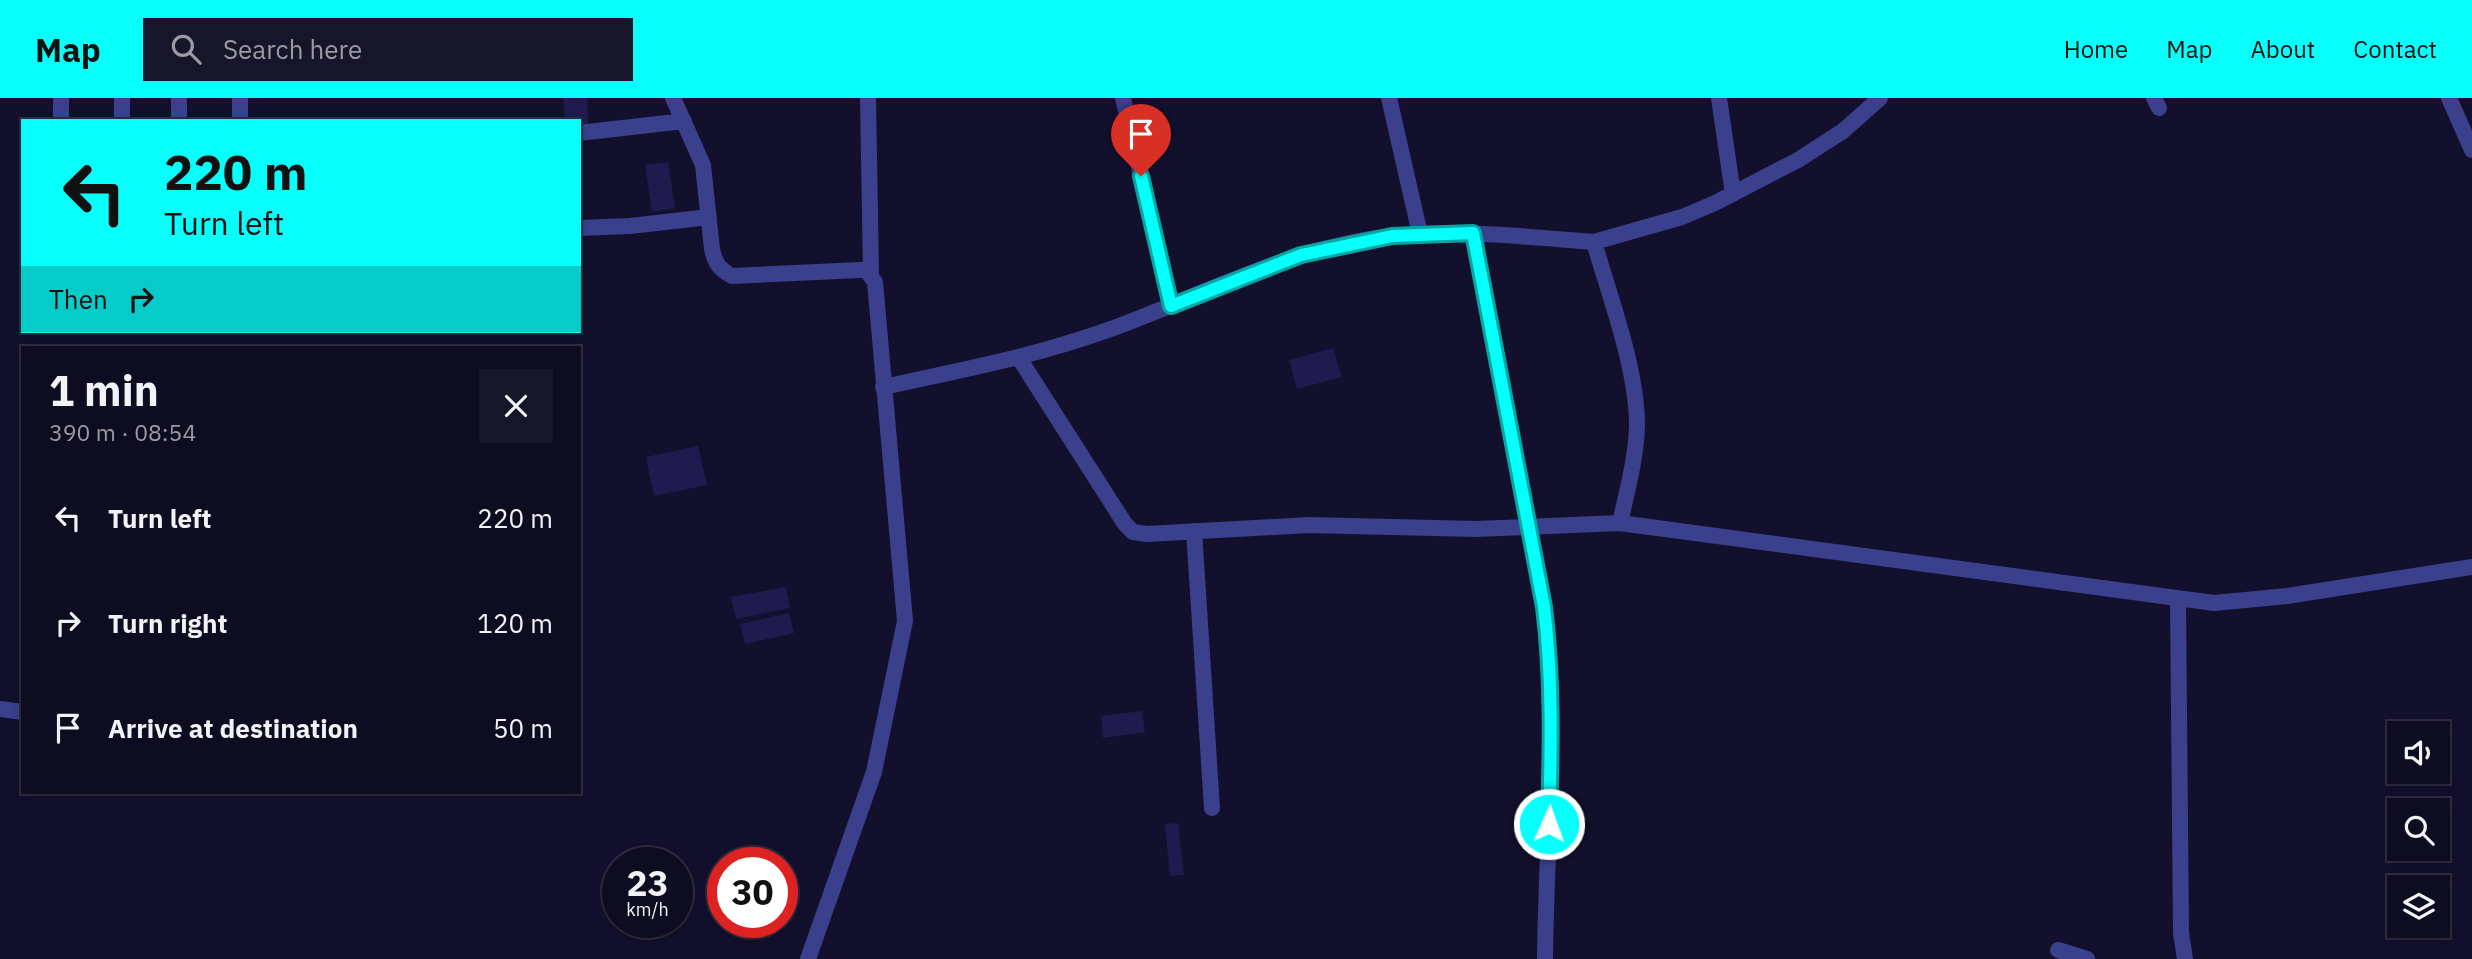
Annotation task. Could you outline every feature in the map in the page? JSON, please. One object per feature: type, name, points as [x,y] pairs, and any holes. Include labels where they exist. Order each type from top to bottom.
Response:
[{"type":"street","points":[[61,98],[61,119]]},
{"type":"street","points":[[122,98],[122,119]]},
{"type":"street","points":[[179,98],[179,119]]},
{"type":"street","points":[[240,98],[240,119]]},
{"type":"street","points":[[673,98],[703,165],[714,262],[721,270],[732,276],[860,270],[866,270],[872,275]]},
{"type":"street","points":[[808,959],[874,772],[905,621],[872,275],[868,98]]},
{"type":"street","points":[[1123,98],[1171,306]]},
{"type":"street","points":[[1389,98],[1420,234]]},
{"type":"street","points":[[1719,98],[1733,194]]},
{"type":"street","points":[[883,387],[1019,358],[1106,331],[1301,255],[1383,237],[1473,233],[1594,242],[1682,216],[1733,194],[1798,160],[1843,131],[1864,104],[1880,98]]},
{"type":"street","points":[[2449,98],[2472,150]]},
{"type":"street","points":[[581,133],[684,121]]},
{"type":"street","points":[[581,228],[630,226],[709,217]]},
{"type":"street","points":[[1473,233],[1547,630],[1552,708],[1545,959]]},
{"type":"street","points":[[1594,242],[1626,355],[1635,398],[1637,427],[1634,457],[1620,523]]},
{"type":"street","points":[[1019,358],[1125,524],[1133,532],[1147,534],[1309,525],[1475,529],[1620,523],[2214,603],[2472,567]]},
{"type":"street","points":[[1194,531],[1212,808]]},
{"type":"street","points":[[2178,599],[2181,933],[2185,959]]},
{"type":"street","points":[[0,709],[21,712]]},
{"type":"street","points":[[2058,950],[2087,959]]},
{"type":"building","points":[[563,98],[587,98],[589,128],[581,129],[581,119],[565,119]]},
{"type":"building","points":[[668,162],[675,208],[652,212],[645,165]]},
{"type":"building","points":[[1333,348],[1342,377],[1297,389],[1289,360]]},
{"type":"building","points":[[698,446],[707,485],[654,496],[646,457]]},
{"type":"building","points":[[786,587],[790,608],[736,619],[731,597]]},
{"type":"building","points":[[789,613],[794,633],[745,644],[740,624]]},
{"type":"building","points":[[1142,711],[1145,732],[1103,738],[1101,716]]},
{"type":"building","points":[[1178,823],[1184,875],[1170,876],[1165,824]]},
{"type":"route","points":[[1141,176],[1171,306],[1301,255],[1392,236],[1473,233],[1544,607],[1552,719],[1549,824]]}]
